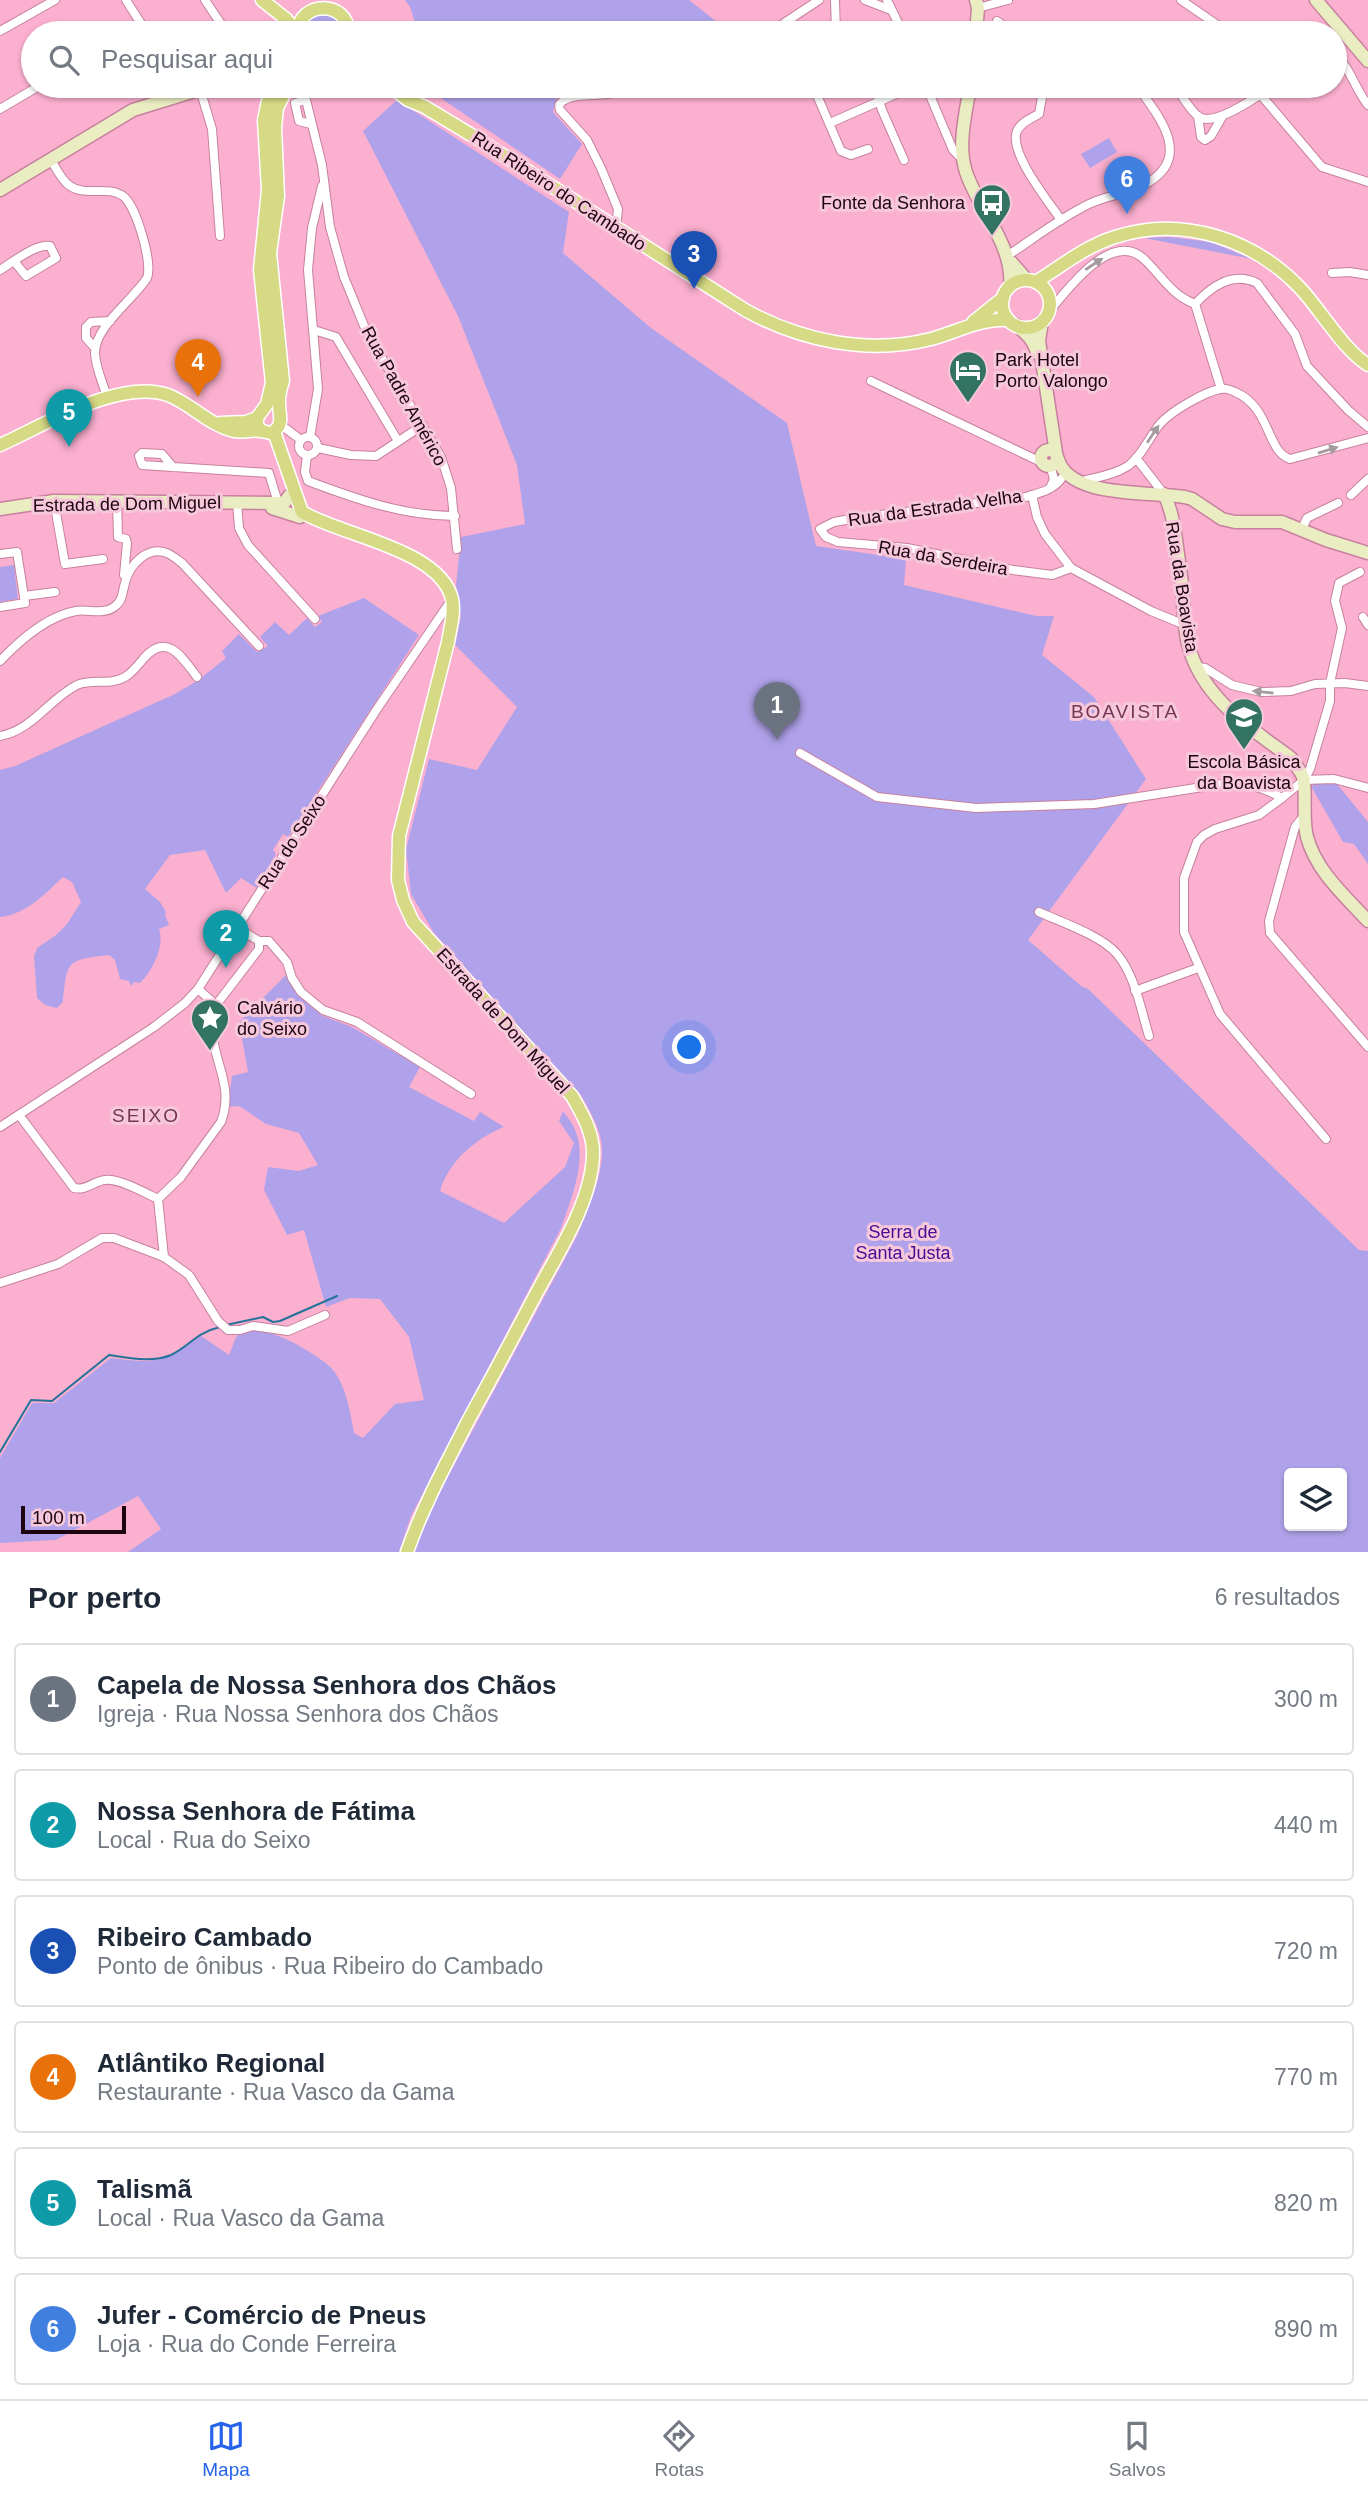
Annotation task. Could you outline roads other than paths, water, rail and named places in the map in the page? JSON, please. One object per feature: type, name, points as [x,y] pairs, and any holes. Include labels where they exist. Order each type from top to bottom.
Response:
[{"type":"main road","points":[[264,0],[291,10],[318,5],[339,5]]},
{"type":"main road","points":[[264,0],[288,21]]},
{"type":"main road","points":[[300,21],[318,5]]},
{"type":"main road","points":[[270,98],[264,120],[267,213],[260,270],[272,383],[269,423],[282,503],[313,523],[338,528]]},
{"type":"main road","points":[[280,98],[275,118],[278,197],[270,253],[283,381],[269,423],[302,512],[418,558],[442,579],[452,599]]},
{"type":"main road","name":"Rua Ribeiro do Cambado","points":[[405,98],[425,107]]},
{"type":"main road","name":"Rua Ribeiro do Cambado","points":[[415,98],[745,310],[777,326],[812,338],[844,344],[888,345],[923,341],[992,320],[1012,323]]},
{"type":"main road","points":[[967,327],[1003,298],[1010,286],[1017,281],[1031,281],[1115,237],[1143,231],[1193,231],[1219,236],[1248,247],[1279,268],[1302,290],[1359,359],[1368,365]]},
{"type":"main road","points":[[1048,295],[1069,262]]},
{"type":"main road","points":[[1003,298],[1002,307],[1012,323],[1030,327],[1045,317],[1050,304],[1048,295],[1031,281]]},
{"type":"main road","points":[[1342,338],[1368,355]]},
{"type":"main road","points":[[0,445],[107,397],[134,391],[157,392],[177,399],[236,432],[269,423]]},
{"type":"main road","name":"Estrada de Dom Miguel","points":[[407,1552],[418,1519],[444,1467],[570,1230],[589,1182],[593,1157],[592,1141],[583,1115],[572,1096],[413,922],[400,890],[398,836],[448,642],[453,616],[452,599]]},
{"type":"street","points":[[0,31],[55,0]]},
{"type":"street","points":[[126,0],[139,21]]},
{"type":"street","points":[[205,0],[219,21]]},
{"type":"street","points":[[787,21],[819,0]]},
{"type":"street","points":[[835,0],[836,21]]},
{"type":"street","points":[[864,0],[891,10]]},
{"type":"street","points":[[887,0],[897,21]]},
{"type":"street","points":[[977,4],[996,4],[1008,0]]},
{"type":"street","points":[[1181,0],[1211,21]]},
{"type":"street","points":[[1316,0],[1330,21]]},
{"type":"street","points":[[996,4],[997,21]]},
{"type":"street","points":[[1347,41],[1368,61]]},
{"type":"street","points":[[1347,70],[1358,93],[1368,104]]},
{"type":"street","points":[[0,109],[21,97]]},
{"type":"street","points":[[0,190],[133,110],[162,98]]},
{"type":"street","points":[[208,98],[220,236]]},
{"type":"street","points":[[570,98],[561,102],[559,110],[587,140],[601,168],[618,209],[616,228]]},
{"type":"street","points":[[819,98],[841,151],[851,155],[868,149]]},
{"type":"street","points":[[878,98],[904,160]]},
{"type":"street","points":[[830,123],[888,98]]},
{"type":"street","points":[[931,98],[953,150],[963,160]]},
{"type":"street","points":[[968,98],[963,160],[972,187],[1007,256],[1010,286]]},
{"type":"street","points":[[1041,98],[1038,114],[1020,126],[1015,134],[1017,148],[1030,176],[1061,220]]},
{"type":"street","points":[[1007,256],[1089,204],[1148,183],[1162,172],[1168,159],[1170,144],[1165,126],[1145,98]]},
{"type":"street","points":[[1184,98],[1198,116],[1201,137],[1205,141],[1222,117]]},
{"type":"street","points":[[1198,116],[1208,120],[1222,117],[1253,98]]},
{"type":"street","points":[[1263,98],[1322,167],[1368,182]]},
{"type":"street","name":"Rua Padre Américo","points":[[311,124],[322,165],[330,227],[344,277],[367,333],[441,457],[451,488],[457,550]]},
{"type":"street","points":[[51,160],[68,185],[78,190],[109,191],[124,196],[130,202],[148,256],[149,273],[142,286],[110,321],[95,348],[107,397]]},
{"type":"street","points":[[307,456],[299,448],[306,439],[318,389],[308,270],[312,228],[323,184]]},
{"type":"street","points":[[312,228],[321,225],[330,227]]},
{"type":"street","points":[[0,270],[14,261],[47,245],[56,258],[26,276],[14,261]]},
{"type":"street","points":[[1055,469],[1052,426],[1039,341],[1045,317],[1083,271],[1109,255],[1122,252],[1143,258],[1170,289],[1195,304],[1221,388]]},
{"type":"street","points":[[1007,256],[1031,281]]},
{"type":"street","points":[[1332,273],[1368,275]]},
{"type":"street","points":[[1195,304],[1225,280],[1248,278],[1257,283],[1296,334],[1307,366],[1348,410],[1368,427]]},
{"type":"street","points":[[95,348],[86,338],[86,327],[92,323],[110,321]]},
{"type":"street","points":[[1012,323],[1026,332],[1035,344],[1044,373]]},
{"type":"street","points":[[314,330],[336,337],[398,441]]},
{"type":"street","points":[[872,381],[1096,488],[1192,499],[1222,519],[1236,522],[1282,522],[1325,540],[1368,553]]},
{"type":"street","points":[[1055,469],[1110,474],[1128,466],[1161,422],[1221,388],[1238,392],[1253,405],[1266,422],[1281,456],[1290,459],[1305,457],[1368,438]]},
{"type":"street","points":[[269,423],[306,439],[315,440],[318,448]]},
{"type":"street","points":[[318,448],[367,457],[376,456],[423,425]]},
{"type":"street","points":[[307,456],[315,453],[318,448]]},
{"type":"street","points":[[307,456],[305,472],[308,481],[395,509],[419,514],[455,516]]},
{"type":"street","name":"Rua da Boavista","points":[[1136,458],[1168,503],[1177,552],[1188,646],[1198,667],[1205,668],[1232,685],[1261,692],[1290,691],[1329,683],[1368,686]]},
{"type":"street","points":[[173,467],[269,473],[282,503]]},
{"type":"street","name":"Rua da Estrada Velha","points":[[820,529],[834,522],[856,518],[1032,495],[1055,469]]},
{"type":"street","points":[[1351,495],[1368,480]]},
{"type":"street","points":[[1032,495],[1037,517],[1045,534],[1071,568],[1139,605],[1185,625]]},
{"type":"street","points":[[54,500],[65,564],[103,559]]},
{"type":"street","name":"Estrada de Dom Miguel","points":[[0,509],[54,500],[282,503]]},
{"type":"street","points":[[2,656],[33,631],[61,614],[81,610],[109,610],[122,598],[127,543],[126,539],[118,537],[117,501]]},
{"type":"street","points":[[237,502],[239,528],[248,545],[315,619]]},
{"type":"street","points":[[1302,529],[1307,518],[1338,503]]},
{"type":"street","name":"Rua da Serdeira","points":[[820,529],[826,537],[838,542],[907,548],[1013,570],[1052,575],[1071,568]]},
{"type":"street","points":[[0,554],[17,552],[25,603],[0,607]]},
{"type":"street","points":[[124,583],[135,562],[148,554],[168,553],[182,563],[259,646]]},
{"type":"street","points":[[1326,1139],[1225,1022],[1212,1000],[1184,932],[1184,878],[1197,842],[1214,829],[1259,815],[1304,780],[1310,769],[1330,701],[1329,683],[1342,628],[1335,596],[1343,580],[1360,572]]},
{"type":"street","points":[[24,596],[55,592]]},
{"type":"street","name":"Rua do Seixo","points":[[0,1127],[154,1027],[198,989],[377,709],[452,599]]},
{"type":"street","points":[[0,736],[25,727],[76,686],[87,682],[125,678],[153,648],[168,647],[197,677]]},
{"type":"street","points":[[1198,667],[1207,685],[1226,708],[1291,758],[1304,780],[1303,817],[1312,852],[1329,877],[1368,921]]},
{"type":"street","points":[[800,753],[877,797],[976,808],[1094,804],[1228,783],[1266,789],[1282,798]]},
{"type":"street","points":[[1304,780],[1334,779],[1368,788]]},
{"type":"street","points":[[1303,817],[1294,827],[1269,921],[1270,933],[1368,1047]]},
{"type":"street","points":[[1292,838],[1297,834],[1306,835]]},
{"type":"street","points":[[1040,912],[1111,948],[1126,968],[1149,1036]]},
{"type":"street","points":[[237,928],[259,941],[269,941],[287,962],[292,978],[301,992],[323,1010],[357,1022],[471,1094]]},
{"type":"street","points":[[158,1199],[181,1177],[221,1122],[226,1094],[213,1038],[216,1005],[259,949],[259,941]]},
{"type":"street","points":[[1135,991],[1198,968]]},
{"type":"street","points":[[198,989],[216,1005]]},
{"type":"street","points":[[19,1115],[74,1188],[80,1190],[105,1180],[114,1180],[158,1199]]},
{"type":"street","points":[[158,1199],[164,1257]]},
{"type":"street","points":[[0,1283],[58,1265],[102,1238],[114,1238],[164,1257],[189,1275],[218,1321],[228,1330],[253,1326],[288,1331],[325,1315]]},
{"type":"waterway","points":[[226,1325],[263,1317],[273,1322],[280,1321],[337,1296]]},
{"type":"waterway","points":[[0,1452],[31,1400],[52,1401],[109,1355],[141,1359],[164,1357],[204,1333],[220,1327]]},
{"type":"place","name":"Jufer - Comércio de Pneus","points":[[1127,214]]},
{"type":"place","name":"Fonte da Senhora","points":[[992,237]]},
{"type":"place","name":"Ribeiro Cambado","points":[[694,289]]},
{"type":"place","name":"Atlântiko Regional","points":[[198,397]]},
{"type":"place","name":"Park Hotel Porto Valongo","points":[[968,404]]},
{"type":"place","name":"Talismã","points":[[69,447]]},
{"type":"place","name":"Capela de Nossa Senhora dos Chãos","points":[[777,740]]},
{"type":"place","name":"Escola Básica da Boavista","points":[[1244,751]]},
{"type":"place","name":"Nossa Senhora de Fátima","points":[[226,968]]},
{"type":"place","name":"Calvário do Seixo","points":[[210,1052]]},
{"type":"district","name":"BOAVISTA","points":[[1125,711]]},
{"type":"district","name":"SEIXO","points":[[146,1115]]},
{"type":"park label","name":"Serra de Santa Justa","points":[[903,1242]]}]
